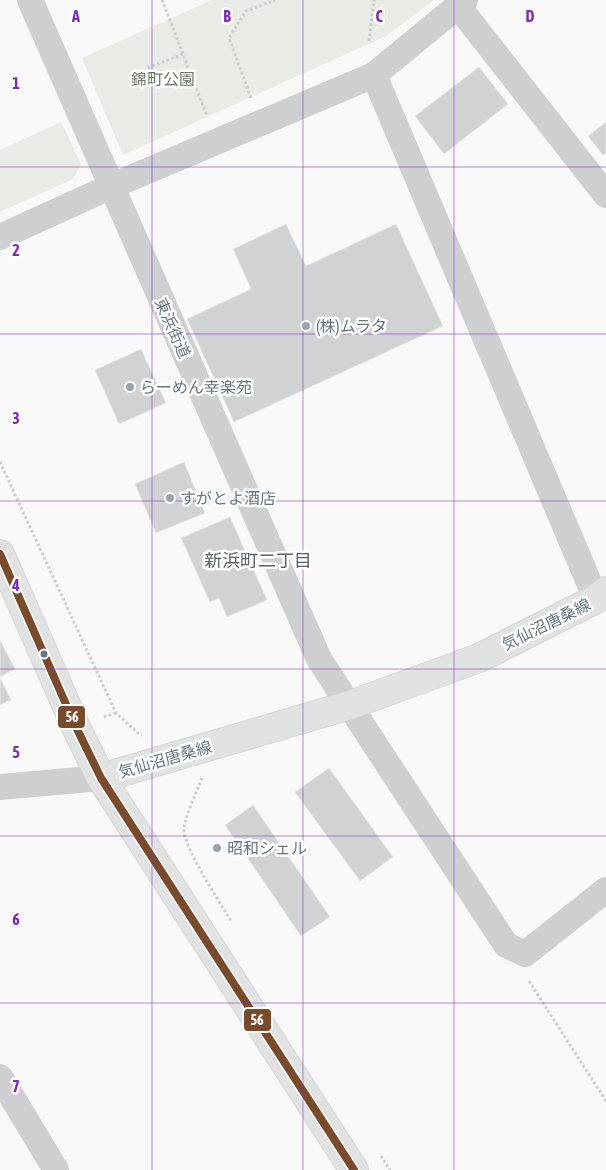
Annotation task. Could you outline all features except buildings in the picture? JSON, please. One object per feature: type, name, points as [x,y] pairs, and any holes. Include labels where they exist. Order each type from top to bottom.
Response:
[{"type":"main road","points":[[0,554],[76,727],[101,778]]},
{"type":"main road","name":"気仙沼唐桑線","points":[[354,1170],[101,778],[350,705],[479,658],[601,595]]},
{"type":"street","name":"東浜街道","points":[[30,0],[319,659],[506,945]]},
{"type":"street","points":[[0,237],[112,186],[374,75],[461,3],[606,195]]},
{"type":"street","points":[[374,75],[601,595]]},
{"type":"street","points":[[0,787],[101,778]]},
{"type":"street","points":[[506,945],[526,954],[606,890]]},
{"type":"street","points":[[0,1077],[56,1170]]},
{"type":"path","points":[[162,0],[208,117]]},
{"type":"path","points":[[251,98],[229,38],[246,11],[275,0]]},
{"type":"path","points":[[148,68],[183,54]]},
{"type":"path","points":[[0,462],[116,713],[139,734],[146,736]]},
{"type":"path","points":[[206,772],[184,827],[184,836],[204,876],[232,923]]},
{"type":"path","points":[[506,945],[606,1101]]},
{"type":"path","points":[[380,1153],[390,1170]]},
{"type":"green space","name":"錦町公園","points":[[212,0],[434,0],[386,36],[123,155],[82,58]]},
{"type":"green space","points":[[61,122],[81,164],[73,179],[0,212],[0,150]]},
{"type":"transit line","name":"56","points":[[0,554],[76,727],[101,778],[354,1170]]},
{"type":"place","name":"(株)ムラタ","points":[[306,326]]},
{"type":"place","name":"らーめん幸楽苑","points":[[130,387]]},
{"type":"place","name":"すがとよ酒店","points":[[170,498]]},
{"type":"place","name":"昭和シェル","points":[[217,848]]},
{"type":"district","name":"新浜町二丁目","points":[[258,561]]}]
